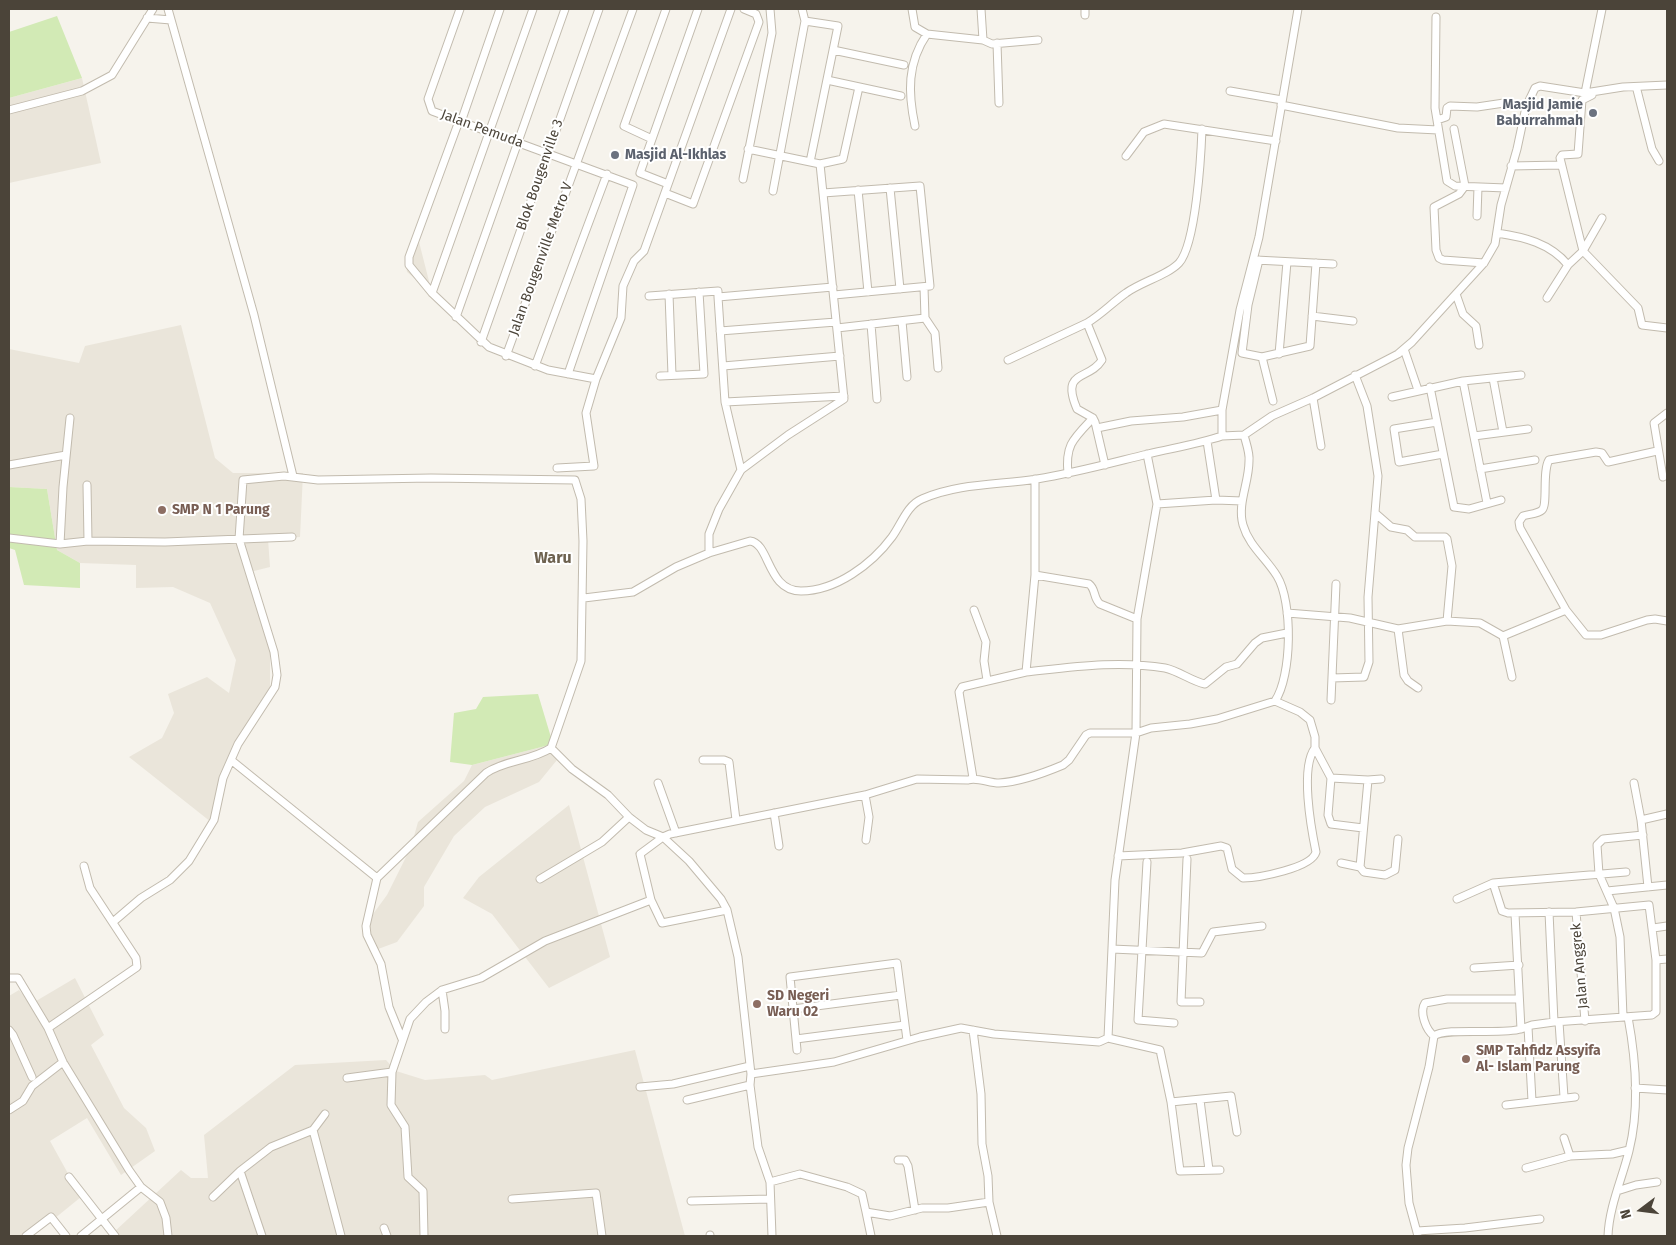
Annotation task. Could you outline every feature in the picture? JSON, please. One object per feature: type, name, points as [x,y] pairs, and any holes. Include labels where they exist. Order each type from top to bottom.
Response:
[{"type":"street","points":[[9,110],[82,91],[106,79],[119,66],[154,9]]},
{"type":"street","points":[[168,9],[254,315],[293,476]]},
{"type":"street","name":"Jalan Pemuda","points":[[460,9],[427,103],[432,111],[633,185],[568,374]]},
{"type":"street","points":[[500,9],[408,262],[411,269],[432,293],[481,342],[506,356],[535,366],[596,379]]},
{"type":"street","points":[[432,293],[533,9]]},
{"type":"street","points":[[456,317],[565,9]]},
{"type":"street","name":"Blok Bougenville 3","points":[[481,342],[599,9]]},
{"type":"street","name":"Jalan Bougenville Metro V","points":[[506,356],[633,9]]},
{"type":"street","points":[[652,139],[624,126],[666,9]]},
{"type":"street","points":[[668,184],[640,173],[698,9]]},
{"type":"street","points":[[557,468],[594,466],[586,414],[596,379],[621,318],[623,286],[634,261],[644,251],[731,9]]},
{"type":"street","points":[[665,193],[693,204],[759,22],[756,14],[744,9]]},
{"type":"street","points":[[743,179],[772,33],[770,9]]},
{"type":"street","points":[[773,191],[805,21],[802,9]]},
{"type":"street","points":[[912,9],[915,27],[927,34],[997,43],[1038,40]]},
{"type":"street","points":[[982,9],[983,40]]},
{"type":"street","points":[[1298,9],[1259,237],[1242,353],[1262,358],[1310,346],[1316,263]]},
{"type":"street","points":[[1585,93],[1602,9]]},
{"type":"street","points":[[1436,17],[1434,93],[1447,181],[1455,186],[1506,188]]},
{"type":"street","points":[[147,18],[171,20]]},
{"type":"street","points":[[805,21],[838,26],[810,162]]},
{"type":"street","points":[[915,126],[910,100],[910,74],[919,46],[927,34]]},
{"type":"street","points":[[997,43],[999,103]]},
{"type":"street","points":[[833,50],[904,65]]},
{"type":"street","points":[[827,80],[900,96]]},
{"type":"street","points":[[584,598],[633,592],[676,567],[709,553],[754,542],[760,548],[778,581],[792,590],[808,590],[834,582],[872,562],[893,536],[913,505],[923,498],[972,485],[1068,474],[1222,436],[1244,435],[1272,416],[1313,398],[1404,349],[1484,263],[1495,244],[1511,166],[1526,107],[1533,89],[1537,87],[1585,93],[1667,85]]},
{"type":"street","points":[[748,149],[820,164],[843,159],[859,88]]},
{"type":"street","points":[[1637,88],[1652,149],[1659,161]]},
{"type":"street","points":[[1637,88],[1583,98],[1579,152],[1575,155],[1560,156],[1561,165],[1583,251],[1638,308],[1642,326],[1667,328]]},
{"type":"street","points":[[1230,91],[1398,128],[1438,130]]},
{"type":"street","points":[[1437,120],[1446,117],[1448,106],[1477,107],[1504,103],[1526,107]]},
{"type":"street","points":[[1126,156],[1144,132],[1153,126],[1164,124],[1276,141]]},
{"type":"street","points":[[1008,360],[1100,316],[1126,293],[1174,267],[1183,258],[1191,233],[1201,155],[1202,129]]},
{"type":"street","points":[[1454,129],[1465,186]]},
{"type":"street","points":[[709,553],[709,534],[740,470],[788,435],[844,399],[820,164]]},
{"type":"street","points":[[1511,166],[1561,165]]},
{"type":"street","points":[[535,366],[606,174]]},
{"type":"street","points":[[823,193],[920,186],[930,286],[834,295]]},
{"type":"street","points":[[1465,186],[1458,194],[1434,207],[1436,250],[1438,258],[1443,260],[1484,263]]},
{"type":"street","points":[[1477,216],[1478,186]]},
{"type":"street","points":[[890,188],[900,289]]},
{"type":"street","points":[[858,190],[868,292]]},
{"type":"street","points":[[1547,298],[1568,264],[1583,251],[1602,218]]},
{"type":"street","points":[[1497,233],[1521,236],[1539,243],[1568,264]]},
{"type":"street","points":[[1256,260],[1333,264]]},
{"type":"street","points":[[1222,436],[1222,410],[1240,310],[1256,260]]},
{"type":"street","points":[[1279,354],[1287,262]]},
{"type":"street","points":[[718,297],[833,287]]},
{"type":"street","points":[[924,287],[925,318],[935,333],[938,368]]},
{"type":"street","points":[[649,296],[718,291],[726,402],[740,470]]},
{"type":"street","points":[[660,376],[704,374],[699,292]]},
{"type":"street","points":[[669,294],[672,375]]},
{"type":"street","points":[[1456,294],[1463,314],[1476,326],[1479,345]]},
{"type":"street","points":[[1312,316],[1353,321]]},
{"type":"street","points":[[720,331],[871,324],[925,318]]},
{"type":"street","points":[[902,321],[907,377]]},
{"type":"street","points":[[1087,323],[1102,360],[1097,366],[1078,376],[1072,386],[1077,409],[1093,418],[1105,465]]},
{"type":"street","points":[[871,324],[877,399]]},
{"type":"street","points":[[1404,349],[1418,390]]},
{"type":"street","points":[[723,366],[840,356]]},
{"type":"street","points":[[1262,358],[1273,401]]},
{"type":"street","points":[[1332,678],[1359,678],[1366,674],[1368,662],[1368,597],[1378,476],[1375,447],[1367,406],[1355,375]]},
{"type":"street","points":[[1392,397],[1463,381],[1521,375]]},
{"type":"street","points":[[1493,378],[1503,432]]},
{"type":"street","points":[[1463,381],[1487,503]]},
{"type":"street","points":[[1430,387],[1454,508],[1470,508],[1500,500]]},
{"type":"street","points":[[726,402],[844,396]]},
{"type":"street","points":[[1313,398],[1321,446]]},
{"type":"street","points":[[1097,428],[1131,421],[1183,417],[1222,410]]},
{"type":"street","points":[[1663,477],[1654,423],[1667,413]]},
{"type":"street","points":[[60,544],[70,418]]},
{"type":"street","points":[[1068,474],[1066,456],[1069,446],[1093,418]]},
{"type":"street","points":[[1437,422],[1394,429],[1399,462],[1443,454]]},
{"type":"street","points":[[1474,436],[1528,428]]},
{"type":"street","points":[[1244,435],[1250,460],[1242,501],[1243,526],[1251,544],[1277,576],[1284,592],[1287,612],[1284,683],[1275,701]]},
{"type":"street","points":[[1207,441],[1216,500]]},
{"type":"street","points":[[1658,451],[1608,462],[1604,454],[1596,452],[1553,457],[1546,463],[1545,506],[1542,510],[1523,516],[1519,522],[1520,528],[1566,610],[1582,630],[1590,636],[1602,635],[1647,620],[1667,621]]},
{"type":"street","points":[[1108,1038],[1118,856],[1136,733],[1136,619],[1157,504],[1147,454]]},
{"type":"street","points":[[9,465],[66,455]]},
{"type":"street","points":[[1480,469],[1535,460]]},
{"type":"street","points":[[113,922],[141,898],[170,880],[189,861],[214,820],[223,778],[238,744],[275,687],[277,675],[274,652],[239,539],[243,480],[293,476],[318,480],[432,478],[576,480],[581,499],[584,598],[580,604],[581,661],[552,748],[486,773],[377,878],[366,926],[367,935],[382,964],[389,1007],[402,1039]]},
{"type":"street","points":[[1026,672],[1035,575],[1035,479]]},
{"type":"street","points":[[87,485],[88,540]]},
{"type":"street","points":[[1157,504],[1216,500],[1242,501]]},
{"type":"street","points":[[1376,513],[1391,527],[1403,529],[1415,537],[1445,537],[1447,539],[1452,566],[1447,621]]},
{"type":"street","points":[[9,538],[60,544],[88,540],[165,542],[292,537]]},
{"type":"street","points":[[1035,575],[1089,584],[1093,589],[1096,600],[1100,604],[1136,619]]},
{"type":"street","points":[[1331,700],[1336,584]]},
{"type":"street","points":[[974,610],[986,642],[984,661],[987,680]]},
{"type":"street","points":[[1503,636],[1566,610]]},
{"type":"street","points":[[1287,612],[1368,621],[1398,629],[1447,621],[1480,623],[1503,636],[1512,677]]},
{"type":"street","points":[[1398,629],[1404,675],[1418,688]]},
{"type":"street","points":[[973,778],[959,692],[962,687],[1026,672],[1076,665],[1137,665],[1175,671],[1205,684],[1226,667],[1237,664],[1255,643],[1262,638],[1287,633]]},
{"type":"street","points":[[727,910],[662,923],[651,900],[639,856],[663,837],[676,833],[865,795],[917,779],[968,780],[973,778],[998,783],[1014,780],[1063,765],[1069,760],[1086,735],[1090,733],[1136,733],[1151,728],[1217,719],[1275,701],[1300,712],[1310,720],[1315,737],[1315,748],[1331,778],[1328,815],[1331,824],[1363,828]]},
{"type":"street","points":[[552,748],[572,769],[608,795],[629,817],[646,830],[663,837],[695,868],[722,899],[727,910],[741,974],[750,1085],[758,1147],[770,1182],[769,1199],[772,1236]]},
{"type":"street","points":[[1118,856],[1182,853],[1221,846],[1227,848],[1232,869],[1243,878],[1268,875],[1307,862],[1314,858],[1316,852],[1307,785],[1309,759],[1315,748]]},
{"type":"street","points":[[231,760],[377,878]]},
{"type":"street","points":[[703,760],[724,760],[728,762],[736,820]]},
{"type":"street","points":[[1331,778],[1381,779]]},
{"type":"street","points":[[1360,867],[1368,780]]},
{"type":"street","points":[[658,782],[676,833]]},
{"type":"street","points":[[1634,783],[1641,820],[1648,887]]},
{"type":"street","points":[[865,795],[869,817],[866,840]]},
{"type":"street","points":[[774,813],[779,846]]},
{"type":"street","points":[[1641,820],[1667,814]]},
{"type":"street","points":[[540,879],[602,842],[629,817]]},
{"type":"street","points":[[1608,1236],[1610,1213],[1629,1150],[1635,1110],[1635,1088],[1632,1038],[1626,1017],[1620,937],[1614,908],[1599,874],[1597,845],[1599,841],[1643,836]]},
{"type":"street","points":[[1340,863],[1360,867],[1365,873],[1385,875],[1393,871],[1397,863],[1398,840]]},
{"type":"street","points":[[1187,859],[1181,1002],[1200,1002]]},
{"type":"street","points":[[1147,862],[1138,1020],[1174,1023]]},
{"type":"street","points":[[48,1028],[137,967],[136,958],[90,888],[84,866]]},
{"type":"street","points":[[1457,899],[1493,883],[1626,872]]},
{"type":"street","points":[[1434,1036],[1446,1032],[1496,1033],[1556,1022],[1652,1015],[1656,1012],[1656,960],[1650,904],[1576,912],[1515,914],[1502,911],[1493,883]]},
{"type":"street","points":[[1607,891],[1667,886]]},
{"type":"street","points":[[424,1236],[423,1191],[420,1186],[410,1180],[405,1127],[391,1105],[392,1072],[410,1019],[426,1002],[442,990],[481,978],[545,941],[651,900]]},
{"type":"street","points":[[1548,912],[1556,1022],[1564,1097]]},
{"type":"street","name":"Jalan Anggrek","points":[[1576,912],[1585,1021]]},
{"type":"street","points":[[1515,914],[1519,965],[1519,1000],[1532,1101]]},
{"type":"street","points":[[1112,950],[1202,954],[1213,932],[1262,926]]},
{"type":"street","points":[[1654,928],[1667,926]]},
{"type":"street","points":[[1656,960],[1667,959]]},
{"type":"street","points":[[797,1050],[790,977],[897,963],[907,1040]]},
{"type":"street","points":[[1474,968],[1519,965]]},
{"type":"street","points":[[9,978],[18,978],[48,1028],[63,1062],[141,1188],[160,1202],[166,1218],[168,1236]]},
{"type":"street","points":[[442,990],[445,1029]]},
{"type":"street","points":[[793,1009],[901,995]]},
{"type":"street","points":[[1434,1036],[1426,1027],[1422,1010],[1425,1003],[1447,999],[1519,1000]]},
{"type":"street","points":[[796,1039],[905,1026]]},
{"type":"street","points":[[640,1087],[673,1084],[750,1070],[834,1062],[948,1029],[961,1028],[994,1034],[1099,1042],[1108,1038],[1160,1050],[1172,1102],[1180,1171],[1220,1170]]},
{"type":"street","points":[[9,1030],[32,1076]]},
{"type":"street","points":[[974,1030],[982,1094],[982,1144],[988,1176],[989,1202],[997,1236]]},
{"type":"street","points":[[1434,1036],[1429,1067],[1408,1148],[1406,1165],[1409,1203],[1418,1234],[1540,1219]]},
{"type":"street","points":[[9,1110],[23,1101],[32,1086],[63,1062]]},
{"type":"street","points":[[347,1078],[392,1072]]},
{"type":"street","points":[[687,1100],[750,1085]]},
{"type":"street","points":[[1635,1088],[1667,1090]]},
{"type":"street","points":[[1172,1102],[1232,1097],[1236,1132]]},
{"type":"street","points":[[1506,1105],[1575,1097]]},
{"type":"street","points":[[1200,1100],[1210,1170]]},
{"type":"street","points":[[213,1197],[240,1171],[271,1147],[313,1130],[325,1114]]},
{"type":"street","points":[[313,1130],[341,1236]]},
{"type":"street","points":[[1564,1138],[1570,1156]]},
{"type":"street","points":[[1526,1168],[1570,1156],[1612,1154],[1629,1150]]},
{"type":"street","points":[[898,1160],[905,1160],[908,1166],[915,1210]]},
{"type":"street","points":[[240,1171],[262,1236]]},
{"type":"street","points":[[770,1182],[800,1174],[847,1187],[862,1194],[871,1236]]},
{"type":"street","points":[[69,1177],[115,1236]]},
{"type":"street","points":[[1618,1191],[1636,1185],[1657,1182]]},
{"type":"street","points":[[81,1236],[141,1188]]},
{"type":"street","points":[[512,1199],[596,1193],[602,1236]]},
{"type":"street","points":[[691,1201],[769,1199]]},
{"type":"street","points":[[866,1212],[890,1216],[915,1210],[989,1202]]},
{"type":"street","points":[[26,1236],[51,1217],[66,1236]]},
{"type":"street","points":[[384,1228],[387,1236]]},
{"type":"shaded area","points":[[82,78],[101,163],[9,183],[9,98]]},
{"type":"shaded area","points":[[416,230],[432,293],[407,272],[405,257]]},
{"type":"shaded area","points":[[181,325],[215,458],[233,473],[303,473],[300,537],[268,539],[270,567],[250,572],[270,652],[270,687],[222,775],[211,822],[129,757],[162,738],[174,713],[168,694],[207,677],[229,693],[236,660],[210,603],[173,587],[136,588],[136,565],[80,563],[57,550],[47,489],[9,487],[9,349],[79,363],[85,346]]},
{"type":"shaded area","points":[[553,744],[557,760],[539,782],[485,807],[454,836],[424,887],[424,906],[397,942],[370,952],[362,929],[387,895],[411,847],[418,822],[464,781],[472,765]]},
{"type":"shaded area","points":[[569,805],[610,957],[549,988],[492,914],[463,898],[479,877]]},
{"type":"shaded area","points":[[75,978],[104,1035],[91,1045],[124,1108],[146,1128],[155,1151],[121,1175],[87,1118],[50,1141],[81,1197],[33,1236],[9,1236],[9,996],[19,990],[31,1004]]},
{"type":"shaded area","points":[[635,1050],[685,1236],[112,1236],[114,1232],[181,1170],[191,1178],[208,1178],[204,1135],[295,1065],[386,1060],[396,1071],[425,1080],[485,1075],[492,1080]]},
{"type":"green space","points":[[57,16],[82,78],[9,98],[9,32]]},
{"type":"green space","points":[[9,487],[47,489],[57,550],[80,563],[80,588],[24,585],[15,550],[9,548]]},
{"type":"green space","points":[[538,694],[553,744],[472,765],[450,762],[454,713],[476,709],[483,697]]},
{"type":"place","name":"Masjid Jamie Baburrahmah","points":[[1593,113]]},
{"type":"place","name":"Masjid Al-Ikhlas","points":[[615,155]]},
{"type":"place","name":"SMP N 1 Parung","points":[[162,510]]},
{"type":"place","name":"SD Negeri Waru 02","points":[[757,1004]]},
{"type":"place","name":"SMP Tahfidz Assyifa Al- Islam Parung","points":[[1466,1059]]},
{"type":"district","name":"Waru","points":[[553,559]]}]
